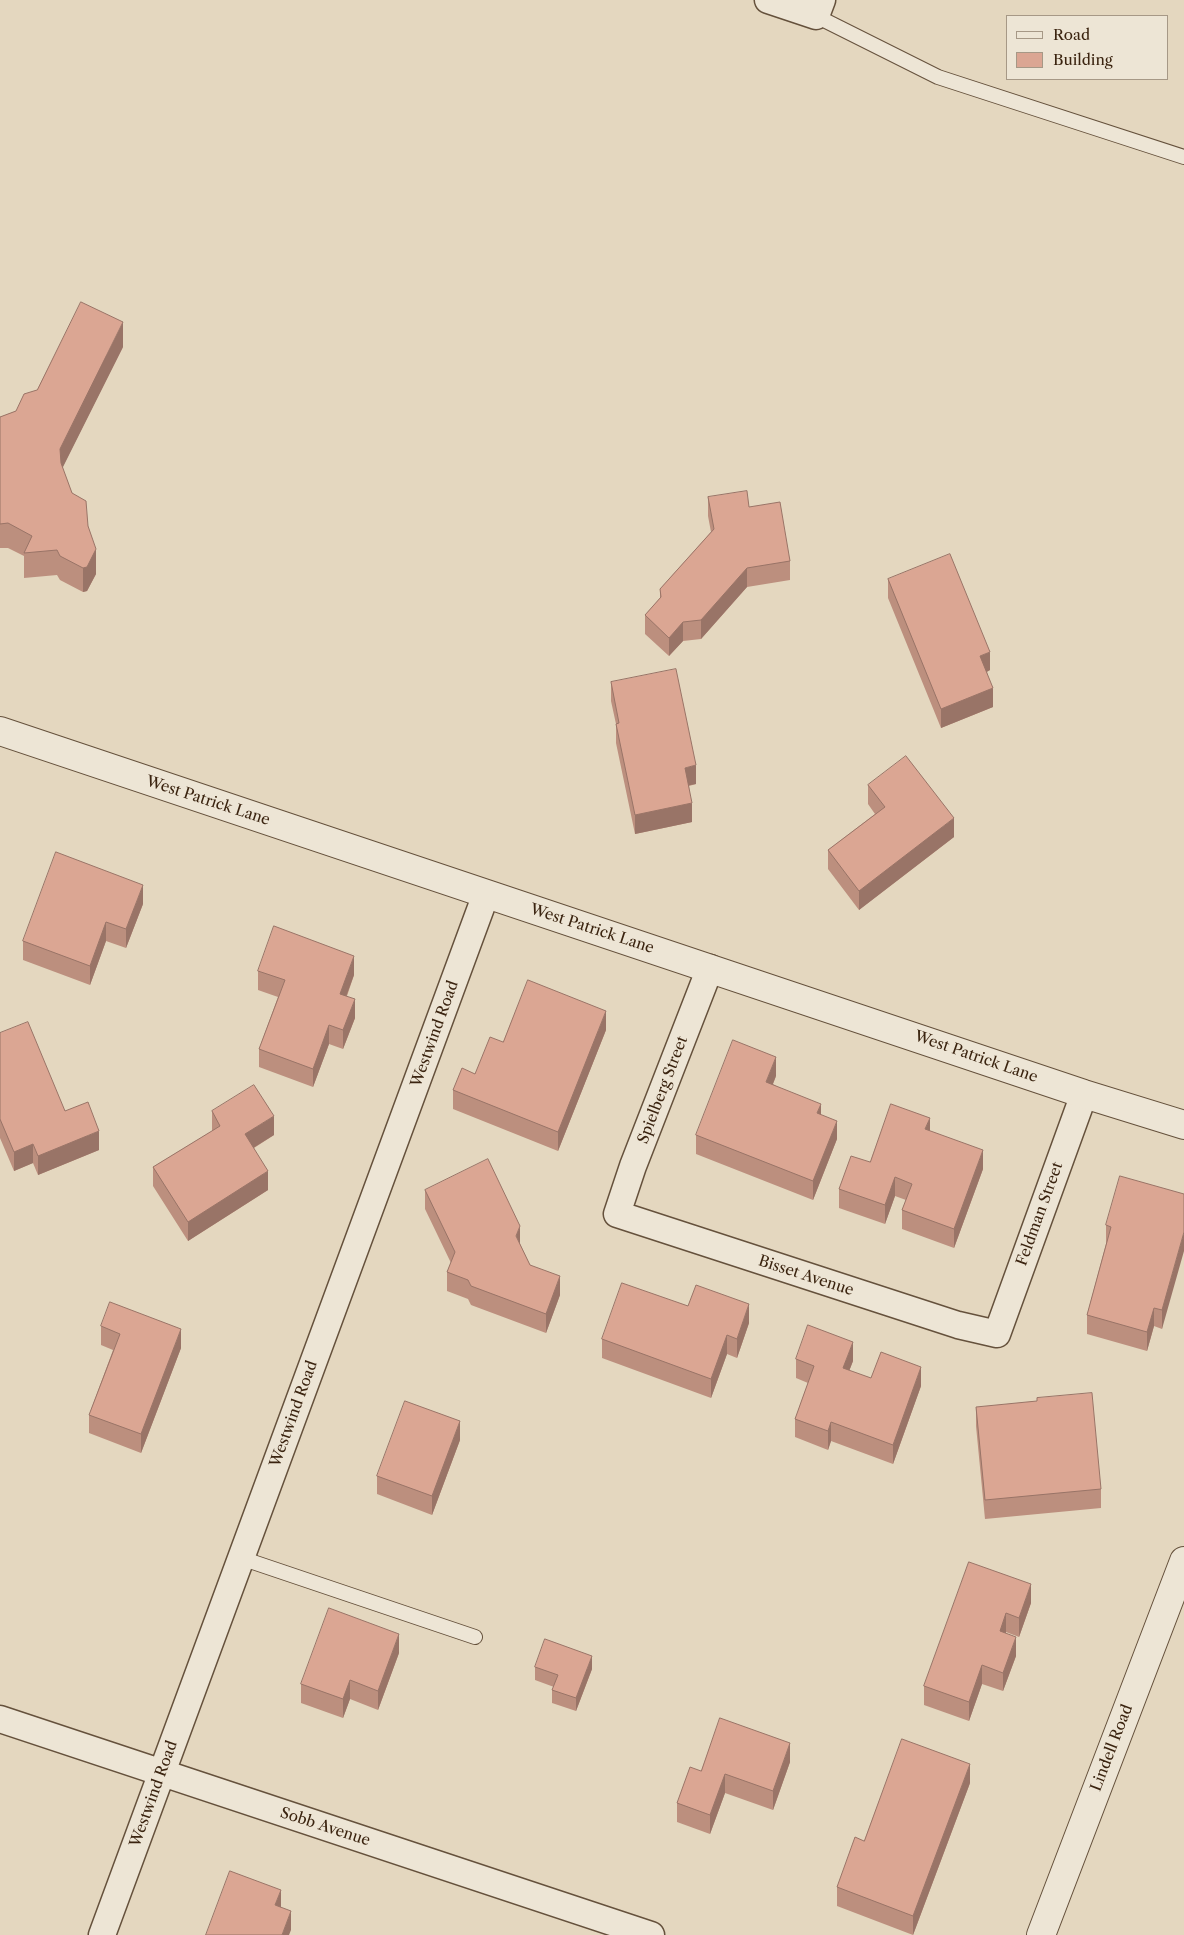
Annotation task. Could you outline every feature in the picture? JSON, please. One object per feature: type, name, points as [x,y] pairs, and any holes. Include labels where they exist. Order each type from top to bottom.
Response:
[{"type":"street","points":[[768,0],[819,8]]},
{"type":"street","name":"West Patrick Lane","points":[[0,731],[1084,1094],[1184,1125]]},
{"type":"street","name":"Westwind Road","points":[[102,1935],[486,894]]},
{"type":"street","name":"Spielberg Street","points":[[617,1214],[633,1166],[710,968]]},
{"type":"street","name":"Feldman Street","points":[[997,1334],[1084,1094]]},
{"type":"street","name":"Bisset Avenue","points":[[617,1214],[958,1325],[997,1334]]},
{"type":"street","name":"Lindell Road","points":[[1041,1935],[1184,1561]]},
{"type":"street","name":"Sobb Avenue","points":[[0,1719],[651,1935]]},
{"type":"lane","points":[[819,8],[938,77],[1184,158]]},
{"type":"lane","points":[[241,1558],[475,1637]]},
{"type":"building","points":[[81,302],[123,322],[60,449],[61,463],[72,493],[86,501],[88,526],[96,549],[87,567],[83,568],[60,556],[57,550],[24,553],[32,536],[8,523],[0,524],[0,417],[16,411],[24,394],[37,390]]},
{"type":"building","points":[[747,491],[749,507],[780,502],[790,561],[747,568],[701,620],[683,622],[669,638],[645,615],[661,597],[660,589],[714,529],[708,497]]},
{"type":"building","points":[[950,554],[990,652],[980,656],[993,688],[941,709],[888,579]]},
{"type":"building","points":[[676,669],[696,765],[685,768],[692,803],[635,815],[616,724],[619,723],[611,682]]},
{"type":"building","points":[[906,756],[954,818],[859,891],[828,850],[885,807],[868,785]]},
{"type":"building","points":[[56,852],[143,885],[126,929],[106,922],[90,966],[23,941]]},
{"type":"building","points":[[274,926],[354,956],[340,994],[355,999],[343,1030],[329,1025],[313,1069],[259,1049],[285,980],[258,971]]},
{"type":"building","points":[[528,980],[606,1011],[558,1132],[453,1090],[462,1068],[475,1074],[490,1037],[503,1042]]},
{"type":"building","points":[[28,1022],[65,1111],[88,1102],[99,1131],[38,1156],[33,1144],[14,1152],[0,1119],[0,1033]]},
{"type":"building","points":[[733,1040],[776,1057],[766,1082],[821,1104],[817,1113],[837,1121],[813,1181],[696,1135]]},
{"type":"building","points":[[254,1085],[274,1116],[245,1134],[268,1171],[188,1222],[153,1167],[220,1126],[212,1111]]},
{"type":"building","points":[[891,1104],[930,1118],[925,1129],[983,1150],[954,1229],[902,1210],[912,1184],[895,1177],[885,1205],[839,1189],[851,1156],[870,1162]]},
{"type":"building","points":[[488,1159],[520,1226],[516,1236],[530,1265],[560,1276],[546,1314],[471,1286],[468,1280],[447,1272],[455,1252],[425,1190]]},
{"type":"building","points":[[1120,1176],[1184,1194],[1184,1232],[1162,1310],[1154,1308],[1147,1332],[1087,1315],[1111,1227],[1106,1225]]},
{"type":"building","points":[[622,1283],[688,1306],[696,1285],[749,1304],[737,1339],[727,1335],[711,1379],[602,1339]]},
{"type":"building","points":[[110,1302],[181,1329],[141,1434],[89,1415],[120,1334],[101,1326]]},
{"type":"building","points":[[808,1325],[853,1342],[843,1368],[871,1378],[881,1352],[921,1367],[893,1445],[831,1422],[828,1431],[795,1419],[814,1366],[796,1359]]},
{"type":"building","points":[[1092,1393],[1101,1489],[985,1500],[976,1407],[1037,1401],[1037,1398]]},
{"type":"building","points":[[405,1401],[460,1421],[432,1496],[377,1476]]},
{"type":"building","points":[[969,1562],[1031,1584],[1019,1618],[1006,1613],[1000,1631],[1016,1637],[1003,1673],[982,1665],[969,1702],[924,1686]]},
{"type":"building","points":[[329,1608],[399,1634],[378,1691],[350,1680],[343,1699],[301,1684]]},
{"type":"building","points":[[545,1639],[592,1656],[576,1698],[552,1690],[558,1675],[535,1667]]},
{"type":"building","points":[[720,1718],[790,1743],[773,1791],[725,1774],[710,1815],[677,1803],[690,1767],[701,1771]]},
{"type":"building","points":[[902,1739],[970,1764],[913,1916],[837,1887],[855,1837],[864,1841]]},
{"type":"building","points":[[230,1871],[281,1890],[275,1905],[291,1911],[282,1935],[206,1935]]}]
